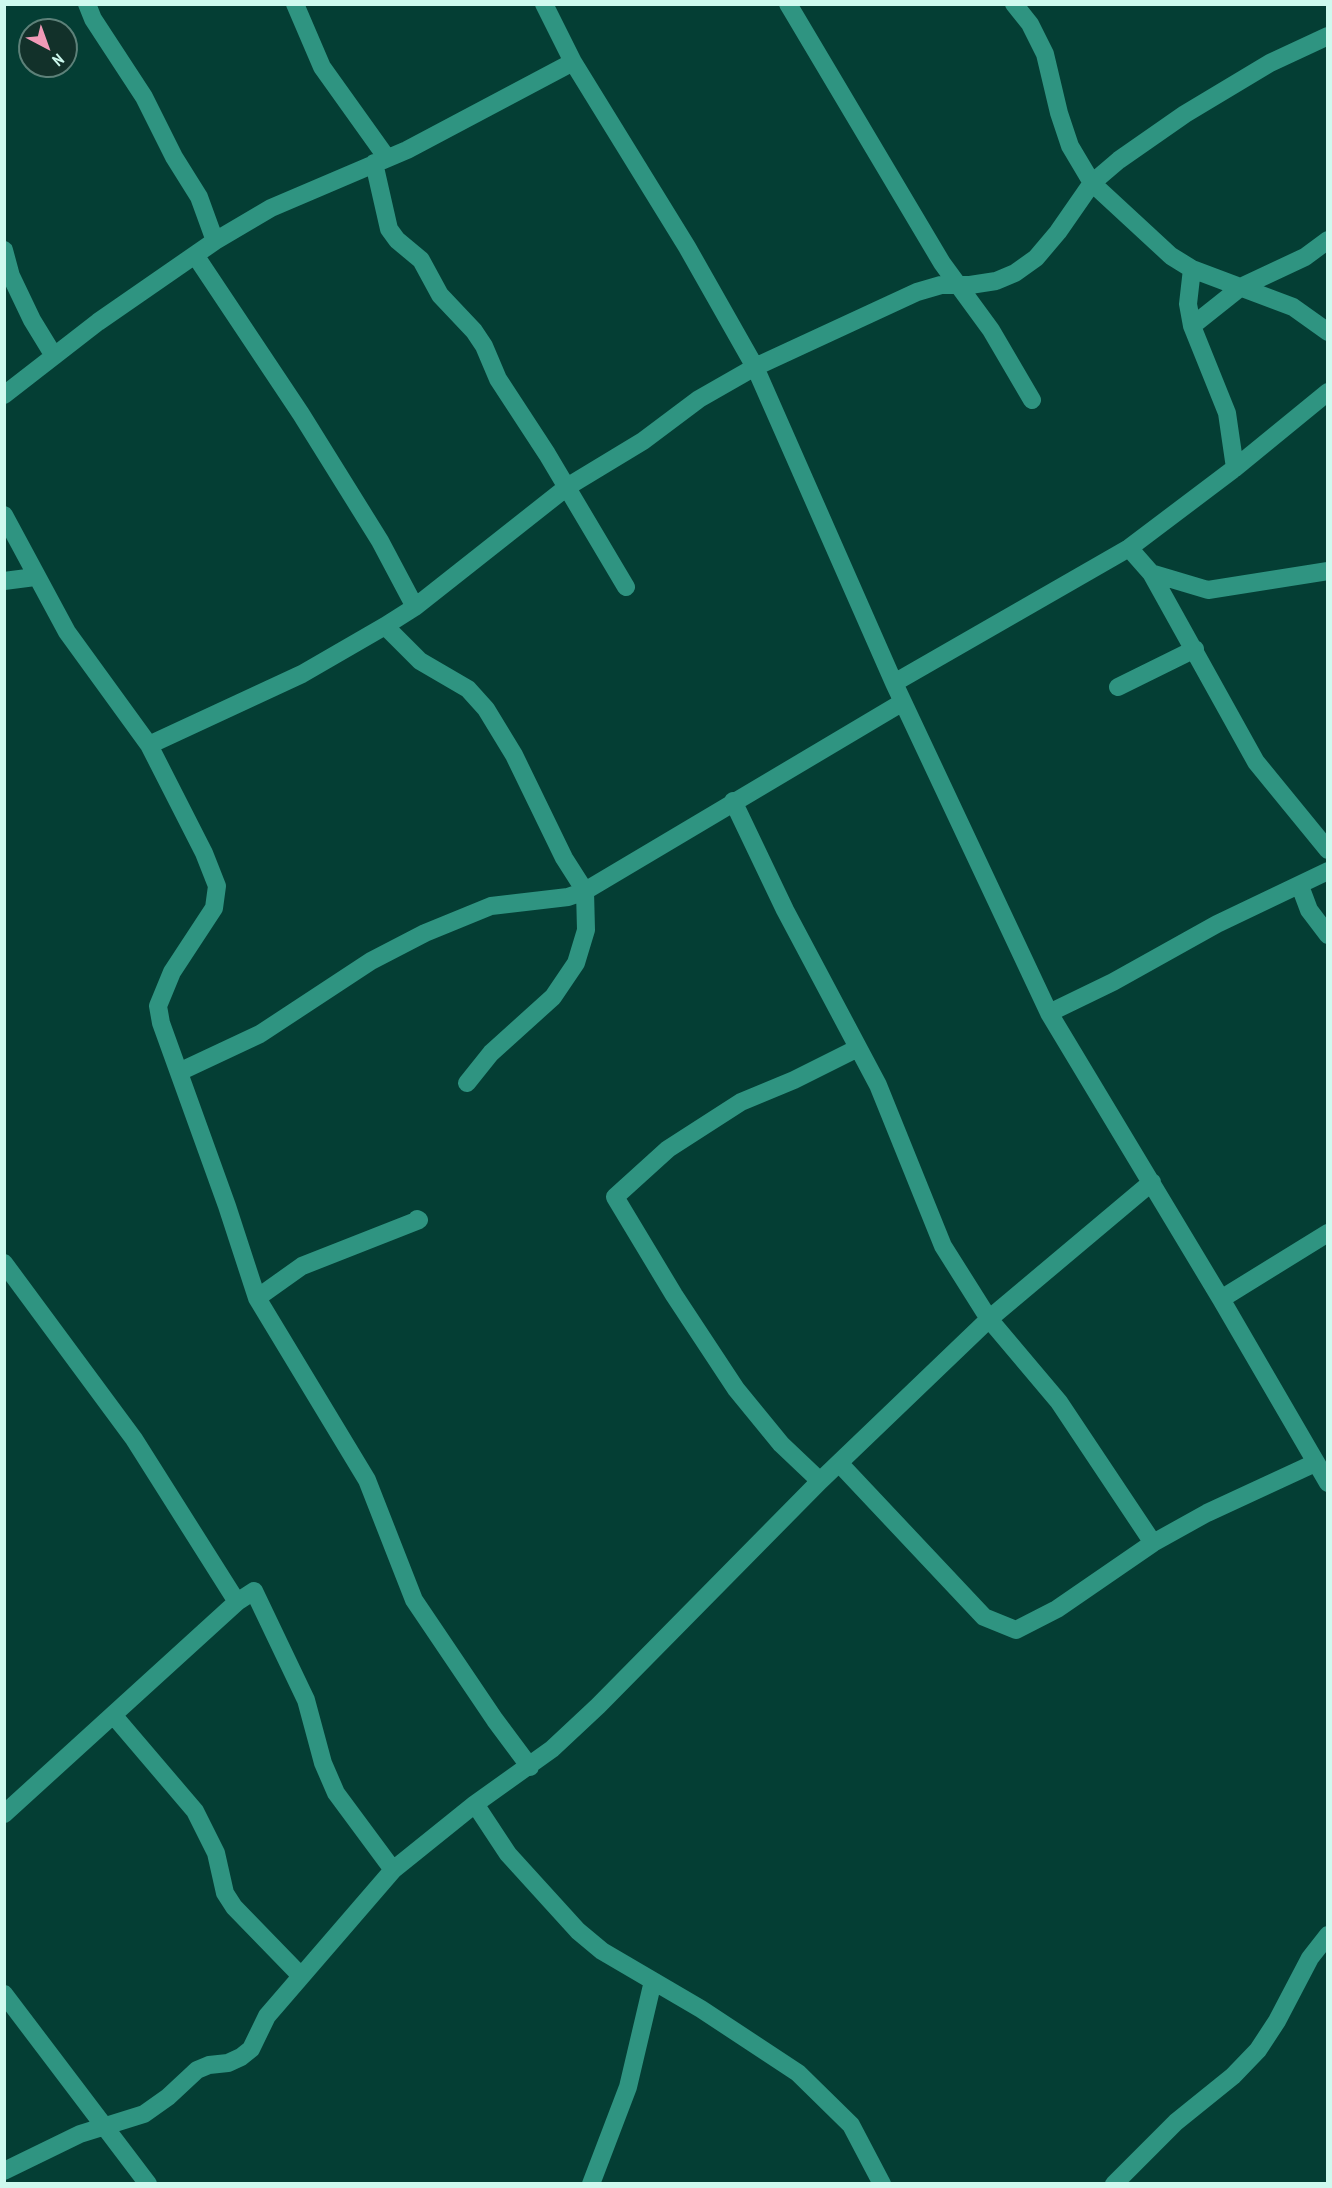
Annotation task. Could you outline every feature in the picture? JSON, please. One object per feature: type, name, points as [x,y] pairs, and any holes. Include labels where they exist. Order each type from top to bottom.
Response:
[{"type":"street","points":[[87,4],[93,19],[144,97],[174,157],[199,198],[215,241]]},
{"type":"street","points":[[296,4],[322,67],[380,161],[389,229],[397,240],[421,260],[440,295],[474,331],[484,346],[498,379],[567,487],[626,587]]},
{"type":"street","points":[[544,4],[573,62],[687,247],[755,367],[894,683],[1049,1013],[1152,1182],[1328,1484]]},
{"type":"street","points":[[788,4],[942,263],[991,330],[1032,400]]},
{"type":"street","points":[[1014,4],[1030,24],[1045,54],[1066,135],[1092,183],[1171,256],[1192,269],[1293,308],[1328,332]]},
{"type":"street","points":[[149,745],[302,674],[415,607],[567,487],[643,441],[699,399],[755,367],[917,292],[941,285],[996,281],[1015,273],[1035,258],[1058,232],[1092,183],[1119,160],[1185,114],[1270,63],[1328,36]]},
{"type":"street","points":[[4,395],[54,356],[215,241],[272,208],[407,150],[573,62]]},
{"type":"street","points":[[1192,326],[1241,287],[1305,258],[1328,240]]},
{"type":"street","points":[[4,250],[11,276],[27,311],[54,356]]},
{"type":"street","points":[[195,255],[301,414],[380,541],[415,607]]},
{"type":"street","points":[[1192,269],[1188,304],[1192,326],[1227,412],[1235,468]]},
{"type":"street","points":[[894,683],[1129,548],[1235,468],[1328,392]]},
{"type":"street","points":[[4,514],[35,577],[66,632],[149,745],[204,853],[217,886],[214,908],[172,972],[158,1006],[161,1023],[227,1206],[257,1298],[367,1480],[414,1600],[495,1720],[530,1767]]},
{"type":"street","points":[[1129,548],[1151,573],[1256,762],[1328,850]]},
{"type":"street","points":[[1151,573],[1208,590],[1328,571]]},
{"type":"street","points":[[4,581],[35,577]]},
{"type":"street","points":[[384,626],[420,661],[468,689],[486,709],[514,755],[564,858],[585,891],[586,930],[576,963],[553,997],[491,1053],[467,1083]]},
{"type":"street","points":[[1118,687],[1195,649]]},
{"type":"street","points":[[178,1072],[260,1034],[371,961],[425,933],[491,906],[568,897],[585,891],[903,702]]},
{"type":"street","points":[[733,801],[785,910],[878,1085],[943,1246],[989,1319],[1059,1401],[1153,1543]]},
{"type":"street","points":[[1049,1013],[1113,982],[1217,924],[1328,871]]},
{"type":"street","points":[[1300,886],[1309,910],[1328,934]]},
{"type":"street","points":[[820,1481],[781,1444],[736,1389],[674,1295],[615,1197],[668,1149],[741,1102],[794,1080],[858,1048]]},
{"type":"street","points":[[4,2171],[80,2134],[144,2114],[168,2097],[197,2070],[208,2065],[228,2063],[242,2058],[251,2049],[267,2016],[393,1870],[475,1804],[530,1767],[597,1706],[820,1481],[989,1319],[1152,1182]]},
{"type":"street","points":[[257,1298],[302,1266],[419,1220],[417,1219]]},
{"type":"street","points":[[1221,1299],[1328,1233]]},
{"type":"street","points":[[4,1263],[134,1439],[237,1602]]},
{"type":"street","points":[[839,1463],[984,1617],[1016,1630],[1057,1609],[1153,1543],[1207,1513],[1315,1463]]},
{"type":"street","points":[[4,1814],[237,1602],[254,1591],[306,1700],[323,1763],[336,1793],[393,1870]]},
{"type":"street","points":[[114,1716],[195,1811],[216,1853],[225,1893],[234,1907],[301,1976]]},
{"type":"street","points":[[475,1804],[508,1854],[578,1931],[602,1951],[798,2073],[851,2125],[882,2184]]},
{"type":"street","points":[[1114,2184],[1176,2122],[1233,2076],[1258,2050],[1277,2021],[1310,1958],[1328,1935]]},
{"type":"street","points":[[591,2184],[628,2087],[653,1981]]},
{"type":"street","points":[[4,1994],[148,2184]]}]
